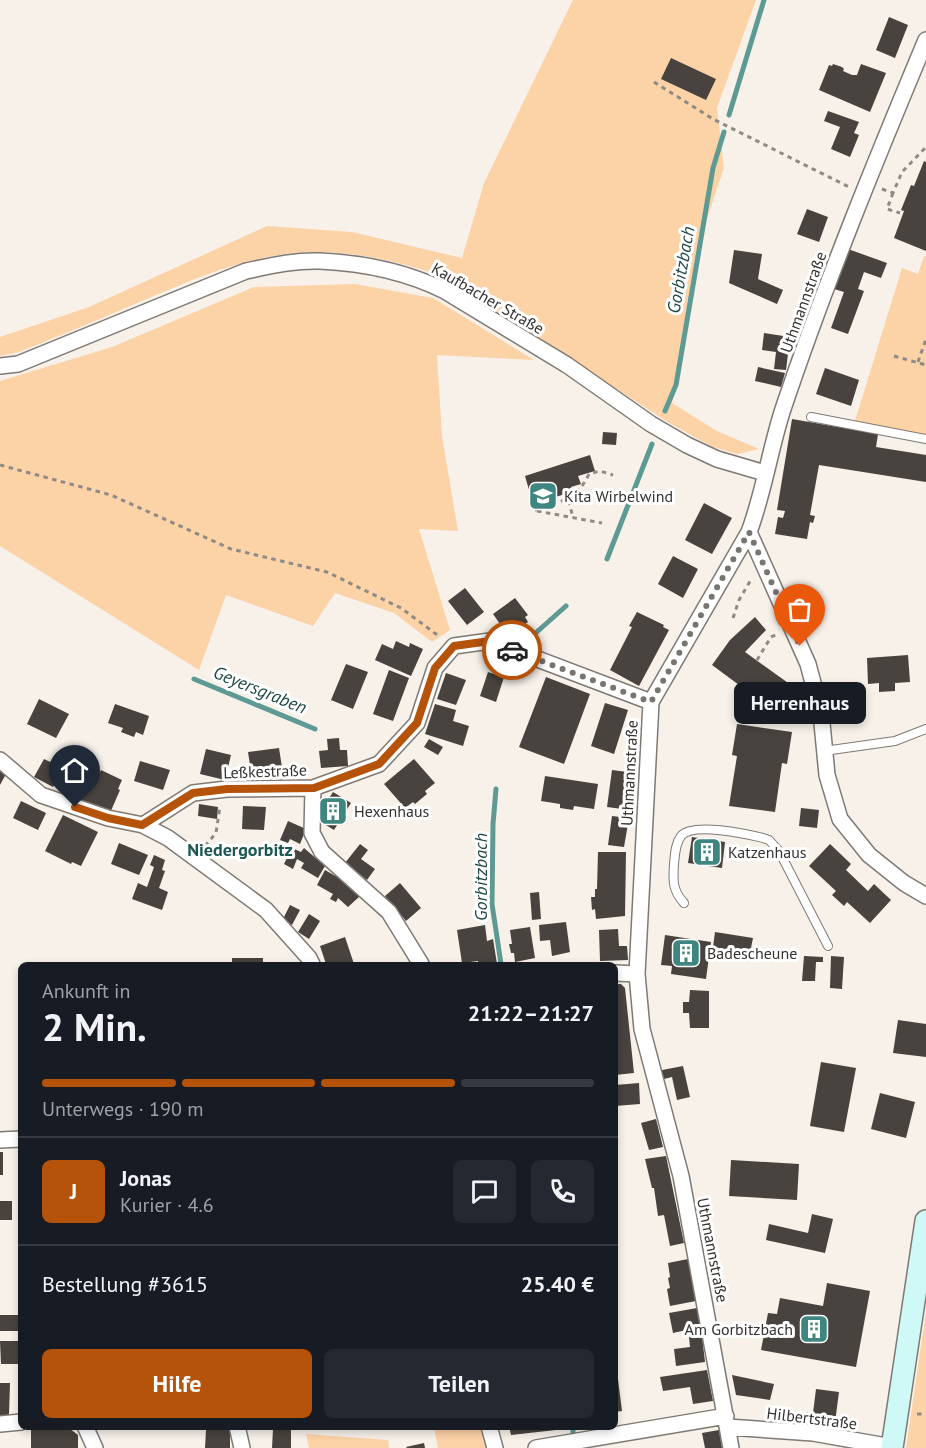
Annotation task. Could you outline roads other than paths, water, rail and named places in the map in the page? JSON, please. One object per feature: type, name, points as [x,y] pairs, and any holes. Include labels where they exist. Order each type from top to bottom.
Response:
[{"type":"main road","points":[[892,1448],[926,1221]]},
{"type":"street","name":"Uthmannstraße","points":[[731,1448],[681,1176],[642,1029],[637,974],[651,702],[749,532],[758,508],[765,473],[783,410],[861,194],[926,40]]},
{"type":"street","name":"Kaufbacher Straße","points":[[0,366],[18,364],[246,271],[286,263],[319,261],[358,265],[424,281],[445,291],[567,365],[651,424],[687,445],[717,459],[765,473]]},
{"type":"street","points":[[749,532],[808,664],[821,713],[827,775],[840,819],[869,855],[904,883],[926,896]]},
{"type":"street","name":"Leßkestraße","points":[[142,825],[193,793],[227,789],[314,788],[379,764],[417,723],[435,668],[454,646],[490,641],[651,702]]},
{"type":"street","points":[[0,760],[41,795],[108,818],[142,825],[168,838],[266,910],[311,962]]},
{"type":"street","points":[[314,788],[312,832],[322,852],[389,912],[420,962]]},
{"type":"street","points":[[618,973],[637,974]]},
{"type":"street","points":[[0,1140],[18,1139]]},
{"type":"street","name":"Hilbertstraße","points":[[536,1448],[727,1421],[813,1433],[892,1448]]},
{"type":"street","points":[[0,1424],[18,1422]]},
{"type":"street","points":[[87,1430],[94,1448]]},
{"type":"street","points":[[238,1430],[242,1448]]},
{"type":"street","points":[[490,1430],[495,1448]]},
{"type":"lane","points":[[811,417],[926,439]]},
{"type":"lane","points":[[824,751],[895,741],[926,729]]},
{"type":"lane","points":[[684,903],[674,889],[673,878],[676,849],[679,838],[684,833],[699,830],[721,831],[763,838],[769,840],[779,851],[828,946]]},
{"type":"waterway","name":"Gorbitzbach","points":[[729,115],[764,0]]},
{"type":"waterway","name":"Gorbitzbach","points":[[665,411],[676,385],[713,168],[724,132]]},
{"type":"waterway","name":"Gorbitzbach","points":[[607,559],[652,444]]},
{"type":"waterway","name":"Gorbitzbach","points":[[530,638],[566,606]]},
{"type":"waterway","name":"Geyersgraben","points":[[194,679],[315,729]]},
{"type":"waterway","name":"Gorbitzbach","points":[[496,789],[492,904],[501,962]]},
{"type":"waterway","name":"Gorbitzbach","points":[[573,1430],[573,1440]]},
{"type":"place","name":"Kita Wirbelwind","points":[[543,496]]},
{"type":"place","name":"Herrenhaus","points":[[800,646]]},
{"type":"place","name":"Hexenhaus","points":[[333,811]]},
{"type":"place","name":"Katzenhaus","points":[[707,852]]},
{"type":"place","name":"Badescheune","points":[[686,953]]},
{"type":"place","name":"Am Gorbitzbach","points":[[814,1329]]},
{"type":"district","name":"Niedergorbitz","points":[[240,850]]}]
